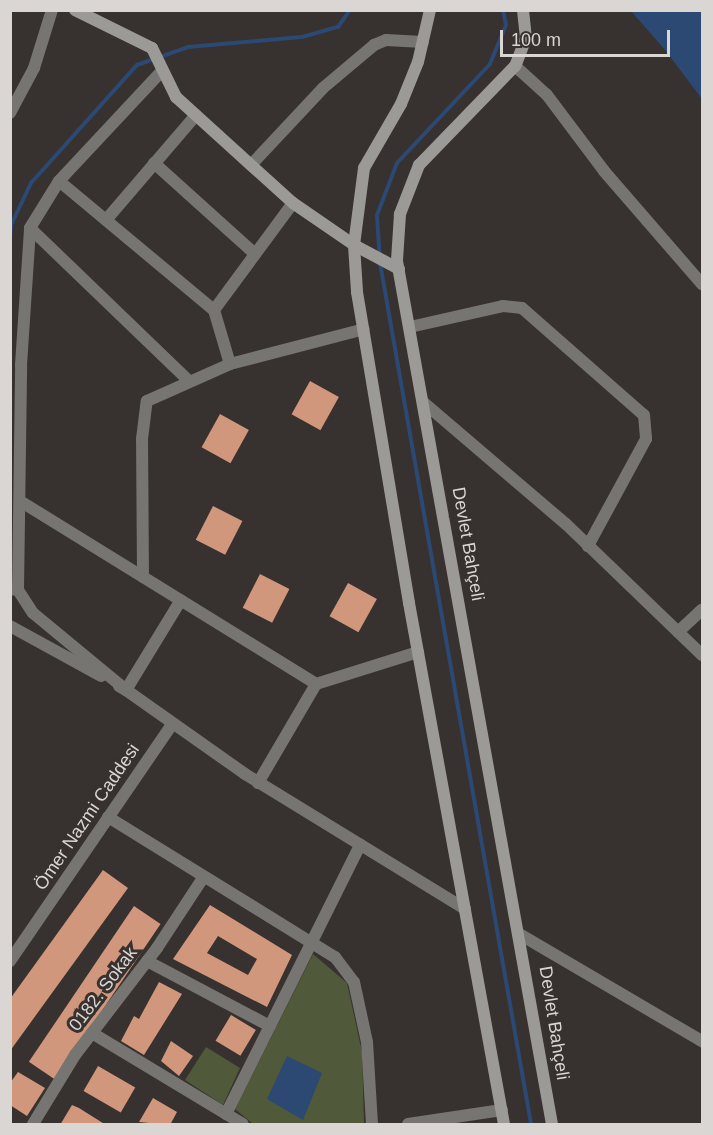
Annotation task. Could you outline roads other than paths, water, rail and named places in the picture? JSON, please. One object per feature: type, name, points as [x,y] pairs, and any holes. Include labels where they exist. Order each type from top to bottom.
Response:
[{"type":"street","points":[[10,113],[34,68],[52,10]]},
{"type":"street","points":[[75,10],[152,48],[161,72],[176,97],[251,165],[293,202],[354,244],[399,269]]},
{"type":"street","points":[[430,10],[423,42],[400,104],[364,168],[354,244],[364,329],[418,652],[504,1125]]},
{"type":"street","name":"Devlet Bahçeli","points":[[523,10],[526,38],[515,66],[419,165],[400,214],[399,269],[521,935],[552,1125]]},
{"type":"street","points":[[251,165],[323,88],[374,45],[386,40],[423,42]]},
{"type":"street","points":[[515,66],[547,95],[604,171],[702,284]]},
{"type":"street","points":[[161,72],[59,182],[30,228],[21,365],[20,501],[14,589],[33,613],[126,690],[258,783],[465,909]]},
{"type":"street","points":[[106,220],[196,115]]},
{"type":"street","points":[[154,163],[255,254]]},
{"type":"street","points":[[59,182],[214,310],[230,364]]},
{"type":"street","points":[[214,310],[293,202]]},
{"type":"street","points":[[30,228],[189,381]]},
{"type":"street","points":[[410,327],[503,306],[522,308],[644,415],[646,439],[588,546]]},
{"type":"street","points":[[143,577],[142,439],[147,401],[230,364],[364,329]]},
{"type":"street","points":[[423,402],[588,546],[702,655]]},
{"type":"street","points":[[20,501],[316,684]]},
{"type":"street","points":[[126,690],[181,600]]},
{"type":"street","points":[[678,632],[702,610]]},
{"type":"street","points":[[10,626],[126,690]]},
{"type":"street","points":[[258,783],[316,684],[418,652]]},
{"type":"street","name":"Ömer Nazmi Caddesi","points":[[10,961],[173,723]]},
{"type":"street","points":[[108,818],[335,957],[354,982],[367,1042],[372,1125]]},
{"type":"street","points":[[226,1114],[360,845]]},
{"type":"street","name":"0182. Sokak","points":[[33,1125],[92,1033],[147,960],[203,878]]},
{"type":"street","points":[[521,935],[702,1041]]},
{"type":"street","points":[[147,960],[270,1026]]},
{"type":"street","points":[[92,1033],[243,1125]]},
{"type":"street","points":[[408,1125],[502,1110]]},
{"type":"water","points":[[631,11],[702,11],[702,99],[665,50]]},
{"type":"water","points":[[287,1056],[322,1073],[303,1120],[267,1099]]},
{"type":"waterway","points":[[10,237],[11,225],[31,183],[137,65],[188,47],[302,37],[338,27],[350,10]]},
{"type":"waterway","points":[[503,10],[506,25],[490,64],[397,163],[377,215],[380,263],[531,1124]]}]
